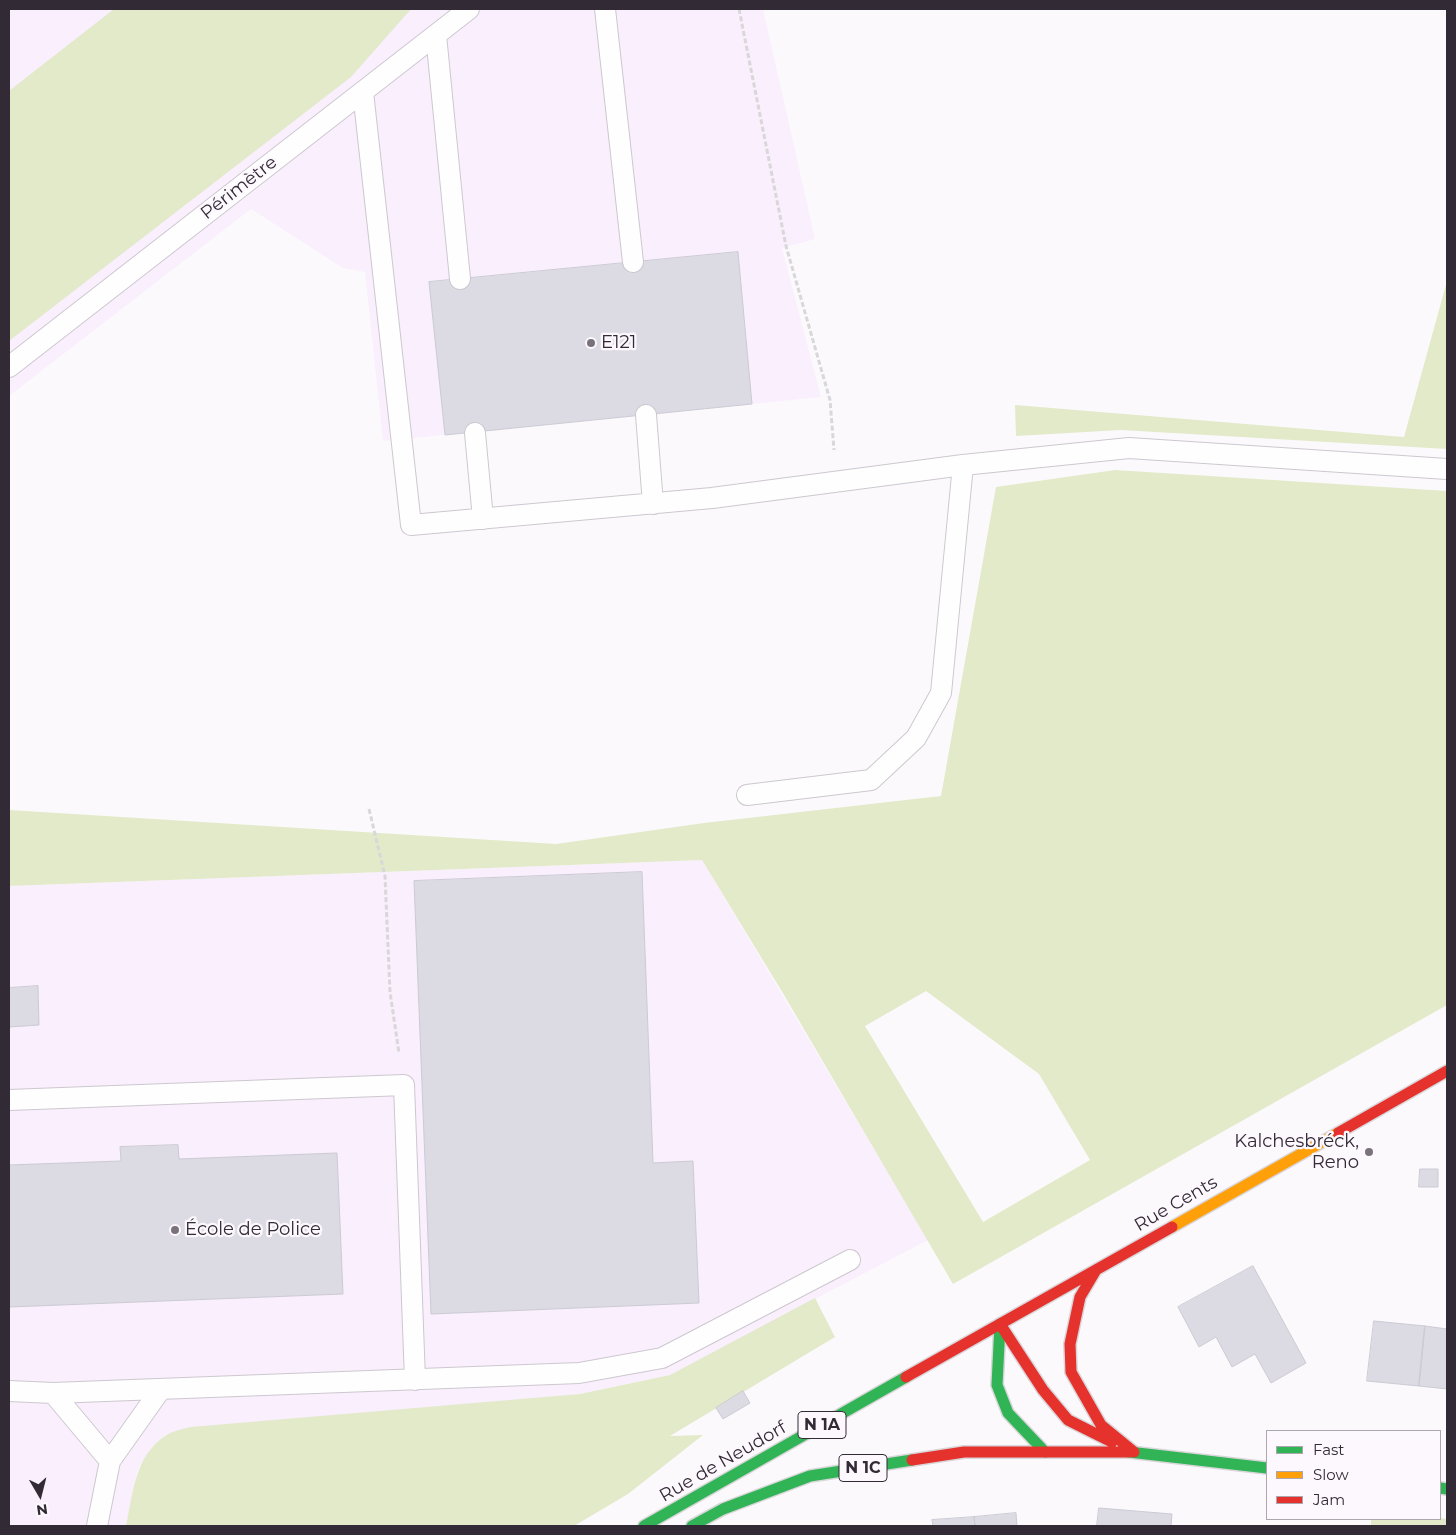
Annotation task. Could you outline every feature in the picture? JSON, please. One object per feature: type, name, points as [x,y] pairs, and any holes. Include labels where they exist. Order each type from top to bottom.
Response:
[{"type":"main road","name":"Rue Cents","points":[[1000,1324],[1447,1070]]},
{"type":"main road","points":[[1096,1270],[1080,1297],[1070,1344],[1071,1372],[1081,1393],[1101,1425],[1134,1452]]},
{"type":"main road","points":[[1000,1324],[997,1385],[1008,1413],[1045,1452]]},
{"type":"main road","name":"N 1C","points":[[1000,1324],[1043,1390],[1068,1420],[1134,1452]]},
{"type":"main road","name":"Rue de Neudorf","points":[[644,1526],[1000,1324]]},
{"type":"main road","name":"N 1C","points":[[692,1526],[723,1509],[810,1476],[964,1452],[1134,1452],[1266,1468]]},
{"type":"lane","name":"Périmètre","points":[[9,367],[469,9]]},
{"type":"lane","points":[[605,9],[633,262]]},
{"type":"lane","points":[[436,35],[460,279]]},
{"type":"lane","points":[[363,92],[411,525],[653,504],[962,465],[1129,448],[1447,470]]},
{"type":"lane","points":[[646,415],[653,504]]},
{"type":"lane","points":[[475,433],[483,519]]},
{"type":"lane","points":[[747,795],[870,780],[916,738],[941,693],[962,465]]},
{"type":"lane","points":[[9,1100],[404,1085],[415,1380]]},
{"type":"lane","points":[[9,1390],[53,1393],[580,1373],[662,1358],[850,1260]]},
{"type":"lane","points":[[97,1526],[110,1461],[161,1389]]},
{"type":"lane","points":[[53,1393],[110,1461]]},
{"type":"path","points":[[739,9],[786,246],[830,400],[836,482]]},
{"type":"path","points":[[369,809],[386,876],[390,992],[404,1085]]},
{"type":"shaded area","points":[[9,9],[763,9],[815,239],[782,248],[821,397],[383,441],[365,272],[343,268],[251,209],[9,396]]},
{"type":"shaded area","points":[[702,860],[928,1240],[670,1375],[580,1394],[166,1434],[151,1448],[138,1469],[126,1526],[9,1526],[9,886]]},
{"type":"green space","points":[[114,9],[411,9],[351,77],[9,341],[9,91]]},
{"type":"green space","points":[[1447,281],[1447,449],[1121,430],[1016,436],[1015,405],[1404,437]]},
{"type":"green space","points":[[1115,470],[1447,491],[1447,1005],[953,1284],[784,995],[702,860],[9,886],[9,810],[556,844],[704,823],[941,796],[996,487]],"holes":[[[926,991],[1039,1074],[1090,1160],[983,1222],[865,1026]]]},
{"type":"green space","points":[[815,1298],[835,1337],[670,1436],[703,1435],[628,1494],[574,1526],[126,1526],[141,1465],[155,1444],[174,1431],[191,1427],[580,1394],[670,1375]]},
{"type":"green space","points":[[1447,1519],[1447,1526],[1371,1526],[1371,1520]]},
{"type":"building","name":"E121","points":[[738,252],[752,404],[445,435],[429,282]]},
{"type":"building","points":[[642,872],[653,1163],[693,1161],[699,1303],[431,1314],[414,881]]},
{"type":"building","points":[[38,986],[39,1025],[9,1027],[9,988]]},
{"type":"building","name":"École de Police","points":[[178,1145],[179,1159],[337,1153],[343,1294],[9,1307],[9,1165],[121,1161],[120,1147]]},
{"type":"building","points":[[1420,1169],[1438,1169],[1438,1187],[1419,1187]]},
{"type":"building","points":[[1253,1266],[1306,1363],[1271,1383],[1255,1354],[1232,1367],[1216,1337],[1199,1347],[1178,1307]]},
{"type":"building","points":[[1374,1321],[1425,1326],[1419,1386],[1367,1381]]},
{"type":"building","points":[[1425,1326],[1447,1329],[1447,1389],[1419,1386]]},
{"type":"building","points":[[743,1391],[750,1403],[723,1419],[716,1408]]},
{"type":"building","points":[[1099,1508],[1172,1514],[1171,1526],[1097,1526]]},
{"type":"building","points":[[1016,1513],[1017,1526],[975,1526],[974,1517]]},
{"type":"building","points":[[974,1517],[975,1526],[933,1526],[932,1520]]},
{"type":"traffic: fast","points":[[1000,1324],[997,1385],[1008,1413],[1045,1452]]},
{"type":"traffic: fast","points":[[644,1526],[906,1377]]},
{"type":"traffic: fast","points":[[1129,1452],[1266,1468]]},
{"type":"traffic: fast","points":[[692,1526],[723,1509],[810,1476],[912,1460]]},
{"type":"traffic: fast","points":[[1441,1488],[1447,1489]]},
{"type":"traffic: slow","points":[[1172,1227],[1338,1133]]},
{"type":"traffic: jam","points":[[1338,1133],[1447,1071]]},
{"type":"traffic: jam","points":[[906,1377],[1172,1227]]},
{"type":"traffic: jam","points":[[1096,1270],[1080,1297],[1070,1344],[1071,1372],[1101,1425],[1134,1452]]},
{"type":"traffic: jam","points":[[1000,1324],[1043,1390],[1068,1420],[1112,1442]]},
{"type":"traffic: jam","points":[[912,1460],[964,1452],[1129,1452]]},
{"type":"place","name":"E121","points":[[591,343]]},
{"type":"place","name":"Kalchesbréck, Reno","points":[[1369,1152]]},
{"type":"place","name":"École de Police","points":[[175,1230]]}]
